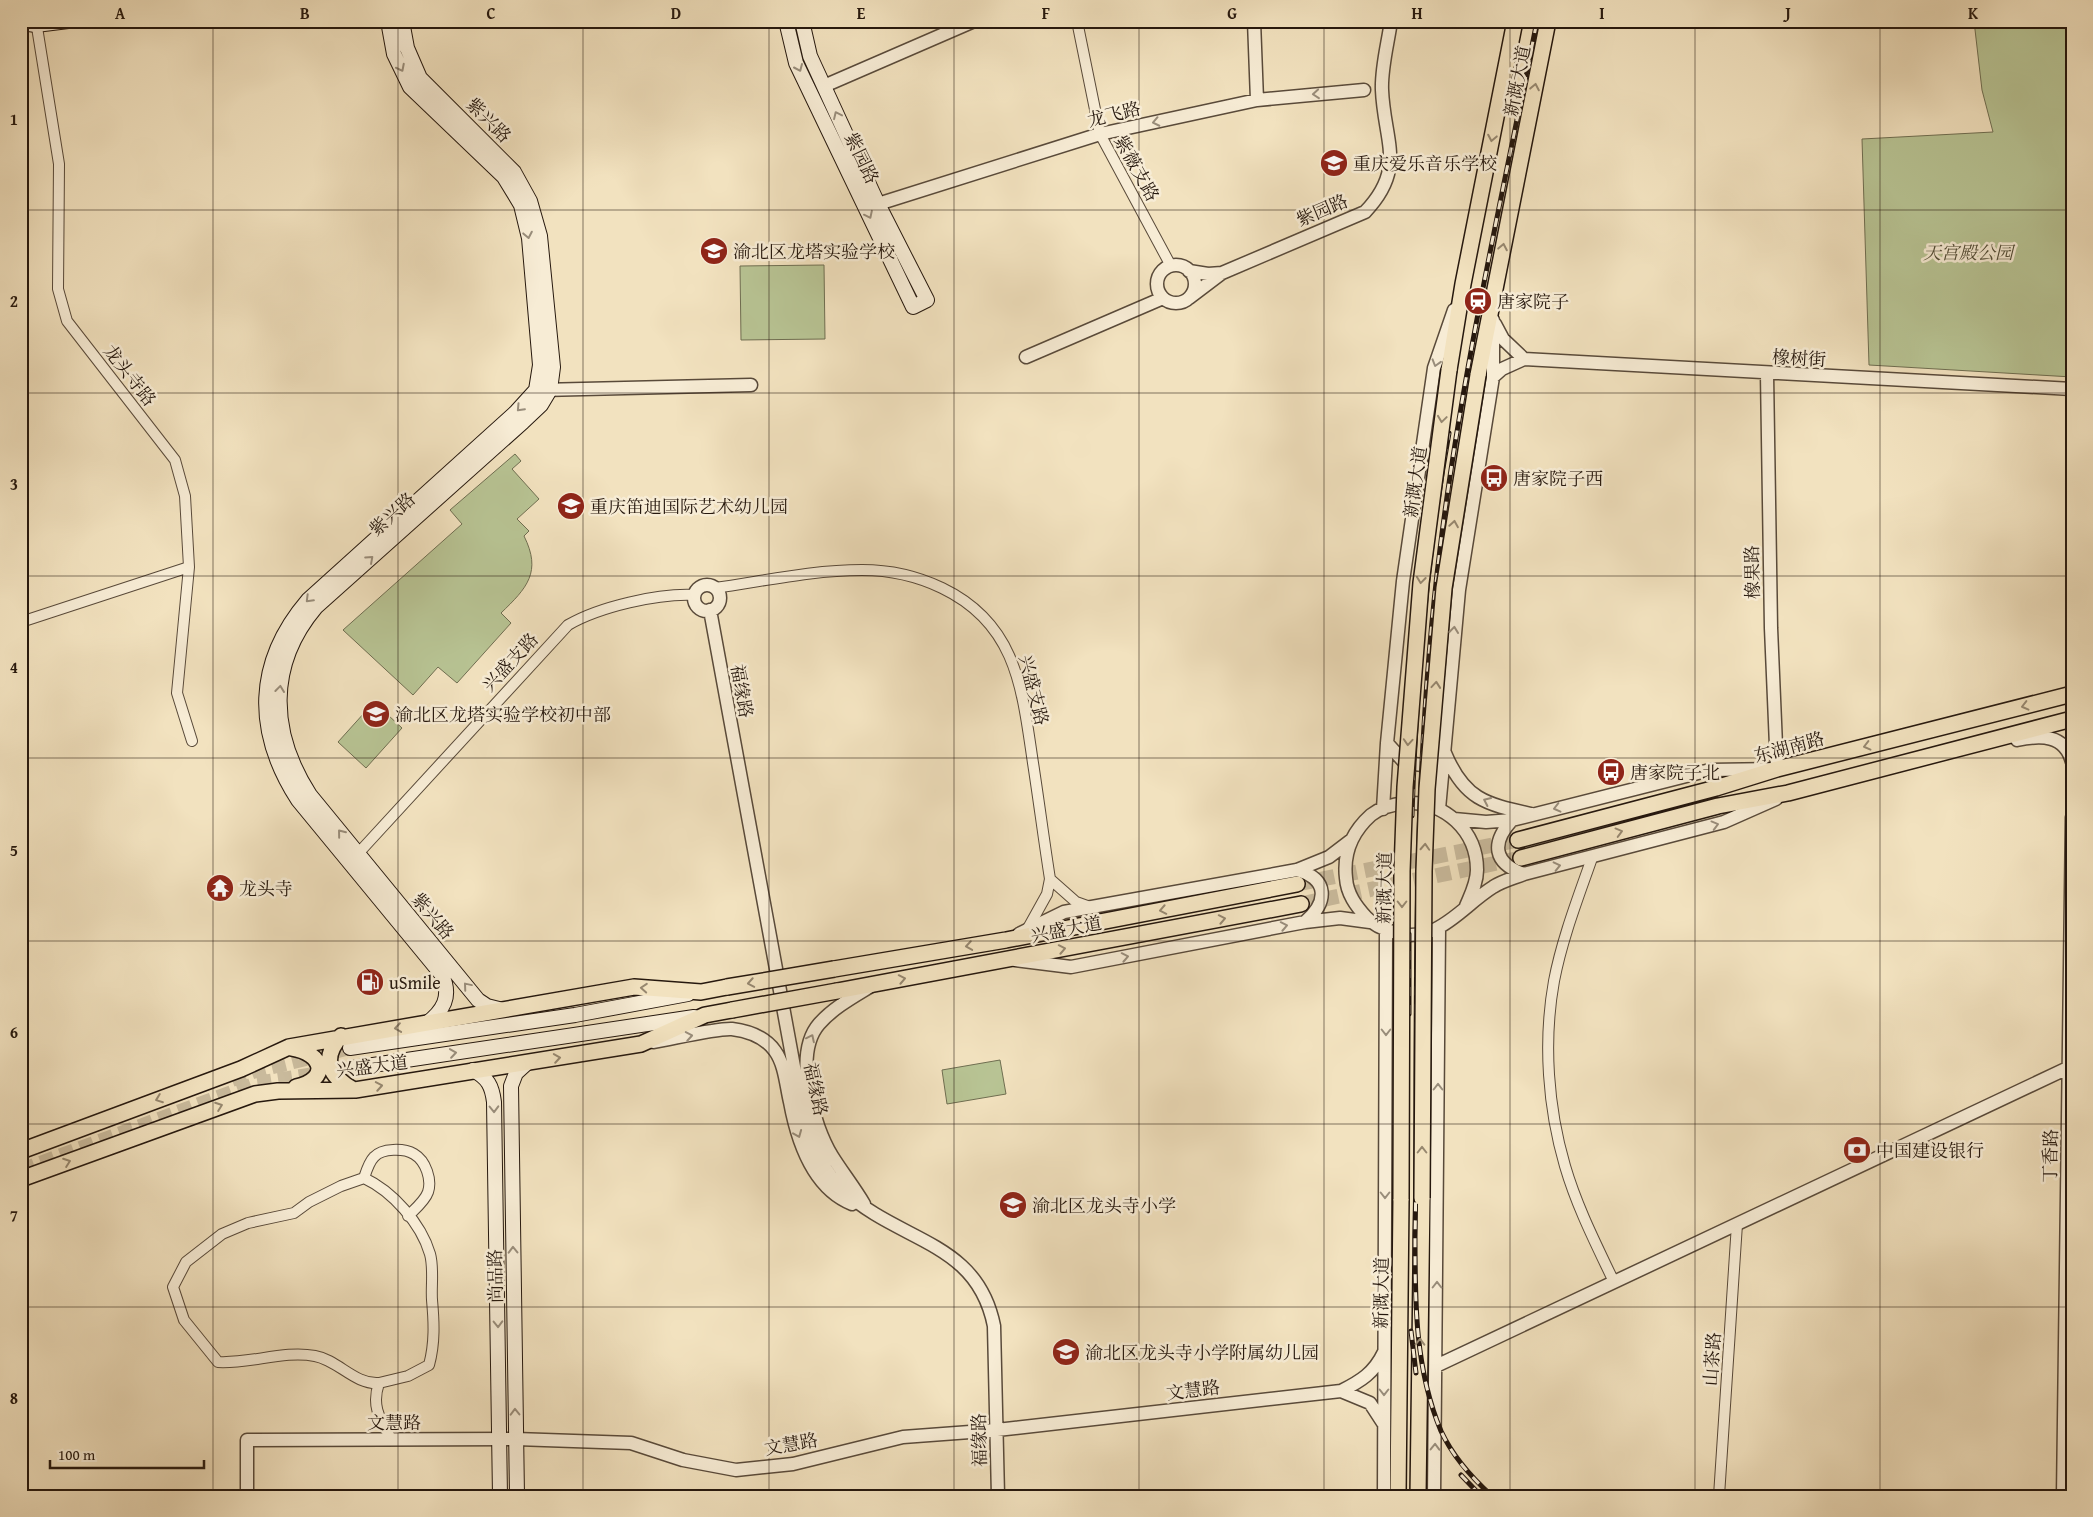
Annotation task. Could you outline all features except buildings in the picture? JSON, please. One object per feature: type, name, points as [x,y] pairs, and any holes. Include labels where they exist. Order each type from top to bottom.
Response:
[{"type":"main road","points":[[21,23],[68,21]]},
{"type":"main road","name":"紫兴路","points":[[388,21],[394,54],[410,86],[504,177],[521,205],[529,238],[543,390],[541,405],[316,607],[306,619],[290,649],[283,670],[279,709],[285,746],[299,778],[353,859],[442,975],[446,984],[446,1000],[438,1015],[426,1024]]},
{"type":"main road","name":"紫兴路","points":[[402,21],[407,48],[420,78],[514,172],[530,201],[540,236],[553,367],[543,390]]},
{"type":"main road","name":"紫园路","points":[[786,21],[796,62],[913,307],[927,300],[878,204],[810,56],[802,21]]},
{"type":"main road","name":"新溉大道","points":[[1398,1496],[1402,872],[1405,787],[1420,584],[1449,370],[1463,284],[1515,21]]},
{"type":"main road","name":"新溉大道","points":[[1418,1496],[1424,871],[1427,789],[1444,588],[1478,374],[1548,21]]},
{"type":"main road","name":"东湖南路","points":[[1518,840],[1716,788],[1776,769],[2072,694]]},
{"type":"main road","points":[[1521,858],[1718,806],[1788,793],[2070,720]]},
{"type":"main road","name":"紫兴路","points":[[353,859],[478,1000],[487,1006],[506,1010]]},
{"type":"main road","name":"兴盛大道","points":[[21,1151],[241,1069],[289,1047],[345,1042],[426,1024],[634,987],[701,992],[1006,940],[1297,877]]},
{"type":"main road","name":"兴盛大道","points":[[21,1179],[255,1094],[278,1091],[355,1090],[641,1044],[705,1015],[1302,904]]},
{"type":"main road","points":[[355,1090],[341,1083],[334,1076],[329,1055],[333,1045],[345,1042],[575,1015],[701,992]]},
{"type":"main road","points":[[353,1068],[705,1015]]},
{"type":"main road","points":[[278,1091],[308,1084],[315,1079],[319,1072],[315,1058],[310,1053],[289,1047]]},
{"type":"main road","name":"尚品路","points":[[517,1496],[511,1086],[516,1073],[528,1062]]},
{"type":"main road","name":"尚品路","points":[[473,1070],[484,1076],[492,1087],[494,1102],[500,1496]]},
{"type":"street","points":[[824,86],[974,21]]},
{"type":"street","name":"紫薇支路","points":[[1077,21],[1100,134],[1172,266]]},
{"type":"street","points":[[1254,21],[1257,100]]},
{"type":"street","name":"紫园路","points":[[1189,298],[1222,274],[1364,212],[1377,199],[1385,184],[1390,168],[1390,150],[1382,89],[1391,21]]},
{"type":"street","name":"龙头寺路","points":[[36,23],[59,164],[58,290],[67,321],[176,460],[185,496],[189,567],[177,693],[192,741]]},
{"type":"street","points":[[1384,107],[1376,96],[1364,90],[1385,67]]},
{"type":"street","name":"龙飞路","points":[[878,204],[1100,134],[1257,100],[1364,90]]},
{"type":"street","points":[[1172,266],[1184,267],[1189,271],[1194,281],[1194,288],[1189,298],[1178,303],[1163,298],[1158,290],[1158,278],[1166,269],[1172,266]]},
{"type":"street","points":[[1189,271],[1222,274]]},
{"type":"street","name":"新溉大道","points":[[1383,809],[1387,743],[1403,581],[1434,368],[1463,284]]},
{"type":"street","name":"新溉大道","points":[[1440,809],[1443,748],[1459,590],[1493,377],[1493,295]]},
{"type":"street","points":[[1026,357],[1163,298]]},
{"type":"street","points":[[1493,320],[1503,339],[1524,359],[1502,369],[1493,377]]},
{"type":"street","name":"橡树街","points":[[1524,359],[1767,374],[2072,389]]},
{"type":"street","name":"橡果路","points":[[1767,374],[1771,628],[1776,769]]},
{"type":"street","points":[[543,390],[751,385]]},
{"type":"street","points":[[21,622],[189,567]]},
{"type":"street","name":"兴盛支路","points":[[715,588],[841,571],[887,571],[911,575],[958,596],[976,608],[992,626],[1006,648],[1017,676],[1024,704],[1050,879]]},
{"type":"street","points":[[710,610],[699,608],[694,601],[694,595],[701,586],[710,585],[715,588]]},
{"type":"street","name":"福缘路","points":[[715,588],[719,594],[719,602],[710,610],[804,1121],[820,1161],[842,1189],[867,1210],[961,1263],[978,1282],[990,1308],[994,1326],[998,1496]]},
{"type":"street","name":"兴盛支路","points":[[353,859],[538,654],[568,626],[581,618],[617,605],[694,595]]},
{"type":"street","points":[[1938,753],[1973,751],[2039,736],[2060,743],[2070,756],[2072,762]]},
{"type":"street","points":[[1387,743],[1405,763],[1423,765],[1434,759],[1443,748],[1454,775],[1474,795],[1498,807],[1534,814]]},
{"type":"street","points":[[1454,819],[1486,822],[1512,820],[1710,770],[1776,769]]},
{"type":"street","points":[[1466,906],[1474,890],[1477,871],[1475,851],[1467,834],[1454,819],[1440,809],[1418,802],[1395,804],[1374,813],[1360,825],[1350,842],[1344,863],[1346,885],[1355,906],[1370,922],[1386,931],[1413,935],[1439,929],[1495,885],[1524,874],[1592,858],[1724,822],[1788,793]]},
{"type":"street","name":"丁香路","points":[[2063,1496],[2072,817]]},
{"type":"street","points":[[1512,820],[1502,831],[1498,846],[1500,859],[1511,869],[1524,874]]},
{"type":"street","points":[[1297,877],[1329,858],[1350,842]]},
{"type":"street","points":[[1592,858],[1563,945],[1554,981],[1549,1041],[1550,1083],[1555,1122],[1565,1166],[1582,1214],[1614,1282]]},
{"type":"street","points":[[1006,940],[1064,912],[1297,877],[1310,873],[1320,884],[1322,898],[1317,912],[1305,922]]},
{"type":"street","points":[[1050,879],[1076,902],[1090,908]]},
{"type":"street","points":[[1027,930],[1047,894],[1050,879]]},
{"type":"street","points":[[1008,959],[1071,968],[1305,922],[1340,918],[1370,922]]},
{"type":"street","points":[[1434,1496],[1439,929]]},
{"type":"street","name":"新溉大道","points":[[1384,1496],[1386,931]]},
{"type":"street","points":[[1386,1001],[1392,986],[1403,977],[1419,977],[1430,984],[1438,999]]},
{"type":"street","points":[[867,1210],[852,1183],[831,1155],[815,1117],[805,1065],[808,1044],[818,1025],[835,1009],[874,984]]},
{"type":"street","points":[[641,1044],[730,1029],[756,1034],[774,1051],[784,1071],[794,1125],[816,1173],[829,1191],[842,1200],[867,1210]]},
{"type":"street","points":[[1436,1366],[2070,1067]]},
{"type":"street","points":[[364,1178],[372,1158],[382,1151],[398,1150],[414,1154],[424,1165],[430,1183],[427,1195],[408,1216]]},
{"type":"street","points":[[364,1178],[380,1186],[408,1216],[422,1235],[430,1255],[434,1321],[433,1351],[429,1365],[408,1376],[373,1383],[356,1377],[328,1359],[313,1356],[236,1363],[218,1362],[184,1320],[172,1287],[186,1262],[222,1234],[248,1223],[294,1213],[309,1202],[341,1186],[364,1178]]},
{"type":"street","name":"山茶路","points":[[1719,1496],[1738,1224]]},
{"type":"street","points":[[1341,1391],[1369,1376],[1384,1352]]},
{"type":"street","points":[[379,1383],[374,1397],[379,1416],[391,1439]]},
{"type":"street","points":[[1341,1391],[1370,1403],[1384,1424]]},
{"type":"street","name":"文慧路","points":[[248,1496],[247,1440],[516,1439],[631,1442],[683,1460],[736,1470],[793,1464],[903,1437],[997,1430],[1341,1391]]},
{"type":"green space","name":"天宫殿公园","points":[[1974,21],[2072,21],[2072,377],[1869,365],[1862,139],[1993,132],[1982,90]]},
{"type":"green space","points":[[824,265],[825,339],[741,340],[740,266]]},
{"type":"green space","points":[[515,454],[521,461],[512,469],[539,499],[517,519],[529,531],[524,536],[532,560],[529,579],[518,595],[501,613],[511,623],[457,683],[438,667],[413,695],[343,630],[462,524],[450,510]]},
{"type":"green space","points":[[374,702],[402,728],[366,768],[338,742]]},
{"type":"green space","points":[[1000,1060],[1006,1094],[947,1104],[942,1070]]},
{"type":"tunnel","points":[[1297,884],[1518,840]]},
{"type":"tunnel","points":[[1301,904],[1521,858]]},
{"type":"tunnel","points":[[232,1080],[253,1072],[350,1048]]},
{"type":"tunnel","points":[[21,1170],[256,1083],[353,1068]]},
{"type":"railway","points":[[1492,1496],[1463,1466],[1441,1431],[1432,1408],[1426,1384],[1418,1336],[1415,1237],[1419,825],[1432,618],[1449,483],[1471,351],[1537,21]]},
{"type":"railway","points":[[1412,816],[1423,624],[1434,528],[1449,433]]},
{"type":"railway","points":[[1409,934],[1409,1014]]},
{"type":"railway","points":[[1411,1331],[1416,1373]]},
{"type":"railway","points":[[1461,1475],[1481,1496]]},
{"type":"place","name":"重庆爱乐音乐学校","points":[[1334,163]]},
{"type":"place","name":"渝北区龙塔实验学校","points":[[714,251]]},
{"type":"place","name":"唐家院子","points":[[1478,301]]},
{"type":"place","name":"唐家院子西","points":[[1494,478]]},
{"type":"place","name":"重庆笛迪国际艺术幼儿园","points":[[571,506]]},
{"type":"place","name":"渝北区龙塔实验学校初中部","points":[[376,714]]},
{"type":"place","name":"唐家院子北","points":[[1611,772]]},
{"type":"place","name":"龙头寺","points":[[220,888]]},
{"type":"place","name":"uSmile","points":[[370,982]]},
{"type":"place","name":"中国建设银行","points":[[1857,1150]]},
{"type":"place","name":"渝北区龙头寺小学","points":[[1013,1205]]},
{"type":"place","name":"渝北区龙头寺小学附属幼儿园","points":[[1066,1352]]}]
